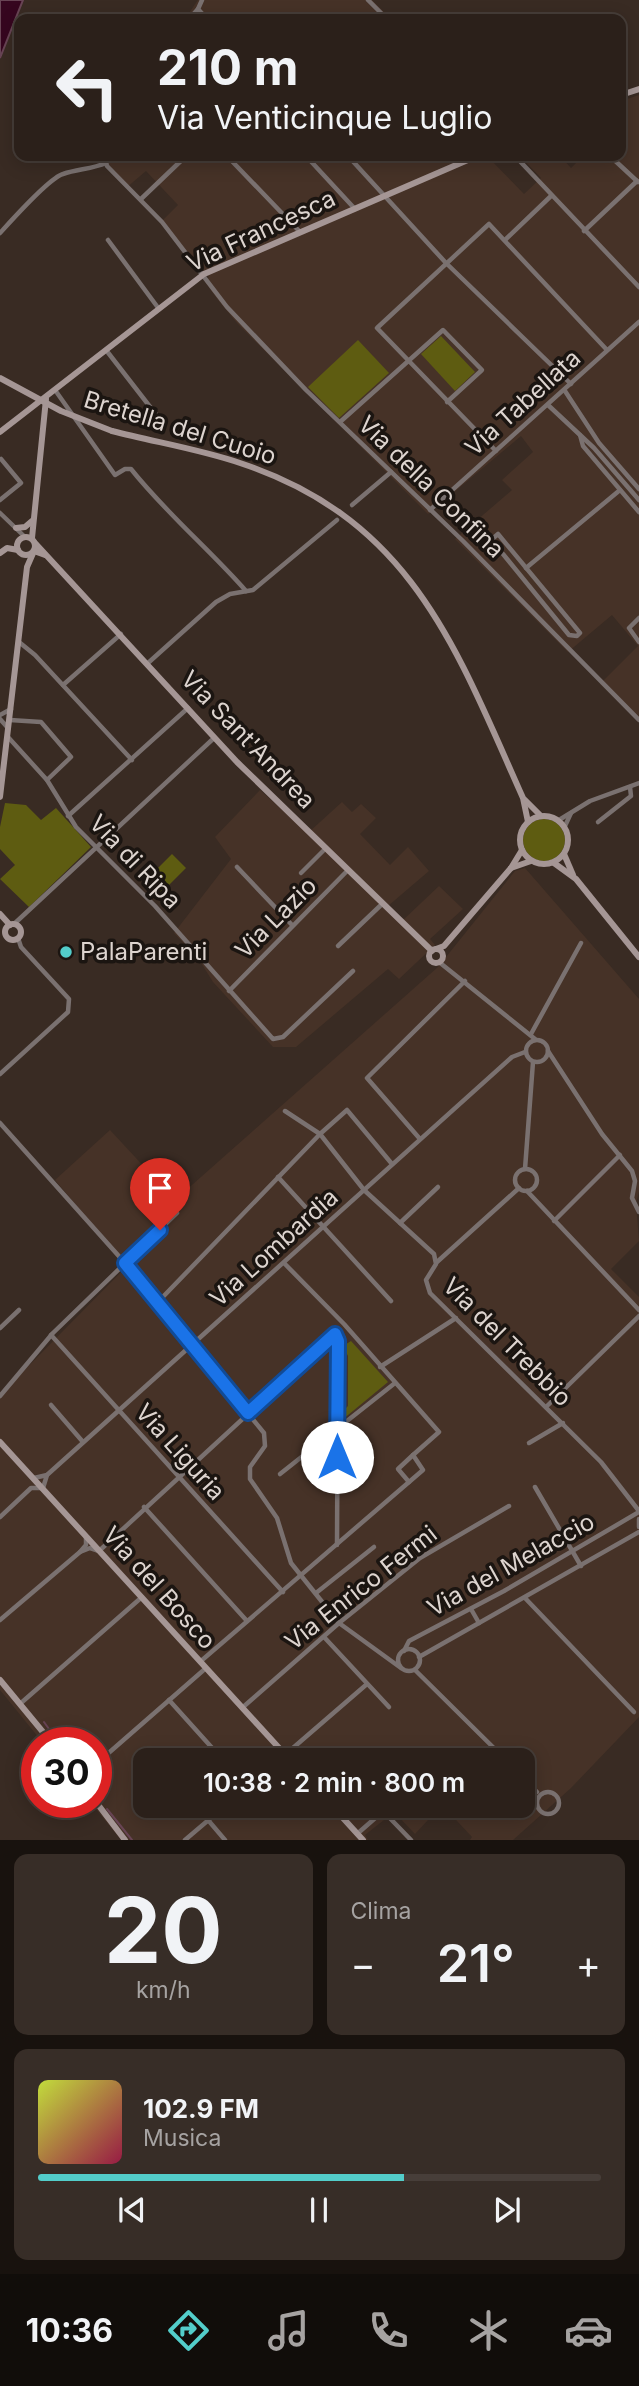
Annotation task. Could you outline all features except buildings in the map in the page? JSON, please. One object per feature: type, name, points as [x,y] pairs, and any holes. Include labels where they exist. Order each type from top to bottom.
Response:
[{"type":"main road","name":"Via Francesca","points":[[0,432],[204,274],[460,161]]},
{"type":"main road","name":"Bretella del Cuoio","points":[[0,378],[61,411],[112,431],[207,453],[271,475],[338,511],[376,543],[416,585],[441,624],[523,798],[528,822],[521,833],[522,850],[511,868],[444,946]]},
{"type":"main road","points":[[25,536],[31,529],[47,397]]},
{"type":"main road","points":[[27,567],[21,552],[25,527],[32,521]]},
{"type":"main road","points":[[25,536],[34,551]]},
{"type":"main road","name":"Via Sant'Andrea","points":[[25,536],[121,634],[214,738],[327,848],[381,905],[430,950]]},
{"type":"main road","points":[[0,554],[9,548],[21,552],[34,551]]},
{"type":"main road","points":[[0,797],[27,567],[34,551]]},
{"type":"main road","name":"Via Sant'Andrea","points":[[34,551],[46,556]]},
{"type":"main road","name":"Bretella del Cuoio","points":[[523,798],[541,816]]},
{"type":"main road","points":[[511,868],[531,861],[554,863],[564,854],[569,843],[565,826],[559,820],[541,816],[528,822]]},
{"type":"main road","points":[[522,850],[531,861]]},
{"type":"main road","points":[[564,854],[576,879],[639,957]]},
{"type":"main road","points":[[554,863],[576,879]]},
{"type":"main road","points":[[0,915],[9,930],[21,932],[18,938],[0,925]]},
{"type":"main road","points":[[430,950],[444,946],[441,959]]},
{"type":"main road","points":[[430,950],[441,959]]},
{"type":"main road","points":[[430,950],[430,961],[441,959]]},
{"type":"main road","name":"Via del Bosco","points":[[0,1442],[279,1748]]},
{"type":"main road","points":[[0,1680],[40,1727]]},
{"type":"main road","points":[[108,1818],[125,1840]]},
{"type":"main road","points":[[343,1818],[360,1837]]},
{"type":"street","points":[[368,0],[382,14]]},
{"type":"street","points":[[194,14],[202,1]]},
{"type":"street","points":[[198,9],[202,14]]},
{"type":"street","points":[[142,199],[181,161]]},
{"type":"street","points":[[232,161],[300,232]]},
{"type":"street","points":[[311,161],[355,209]]},
{"type":"street","points":[[352,161],[446,263],[571,384]]},
{"type":"street","points":[[520,161],[639,288]]},
{"type":"street","points":[[584,231],[638,182],[615,161]]},
{"type":"street","points":[[0,233],[14,215],[62,174],[88,170],[106,163]]},
{"type":"street","name":"Via della Confina","points":[[106,163],[142,199],[228,307],[639,720]]},
{"type":"street","points":[[505,240],[551,196]]},
{"type":"street","points":[[496,452],[377,328],[446,263],[489,224],[607,350]]},
{"type":"street","points":[[108,240],[159,309]]},
{"type":"street","name":"Via Tabellata","points":[[430,510],[639,322]]},
{"type":"street","points":[[340,422],[443,330],[482,370],[447,402]]},
{"type":"street","points":[[106,350],[161,421]]},
{"type":"street","points":[[55,390],[115,474],[131,469],[154,498],[246,591]]},
{"type":"street","points":[[565,391],[599,443],[639,489]]},
{"type":"street","points":[[548,405],[639,500]]},
{"type":"street","points":[[579,435],[583,446],[639,512]]},
{"type":"street","points":[[0,500],[21,483],[2,459]]},
{"type":"street","points":[[352,505],[392,472]]},
{"type":"street","points":[[526,568],[620,490]]},
{"type":"street","name":"Via Sant'Andrea","points":[[0,513],[25,536]]},
{"type":"street","points":[[148,663],[216,602],[230,594],[253,590],[337,520]]},
{"type":"street","points":[[498,534],[526,568],[580,633],[577,636],[569,635],[503,554],[491,545],[493,537],[498,534]]},
{"type":"street","points":[[638,637],[629,628],[639,618]]},
{"type":"street","points":[[63,685],[121,634]]},
{"type":"street","points":[[19,642],[132,760]]},
{"type":"street","points":[[68,817],[188,708]]},
{"type":"street","points":[[9,728],[0,717],[12,709]]},
{"type":"street","points":[[10,720],[41,722],[71,757],[47,780]]},
{"type":"street","name":"Via di Ripa","points":[[8,737],[47,780],[68,817],[155,906],[273,1039],[280,1040],[353,971]]},
{"type":"street","points":[[9,930],[214,738]]},
{"type":"street","points":[[559,820],[590,800],[639,783]]},
{"type":"street","points":[[598,822],[631,796],[630,787]]},
{"type":"street","points":[[565,826],[572,813]]},
{"type":"street","points":[[301,873],[327,848]]},
{"type":"street","points":[[237,867],[292,925]]},
{"type":"street","name":"Via Lazio","points":[[229,991],[349,870]]},
{"type":"street","points":[[338,946],[381,905]]},
{"type":"street","points":[[0,1074],[68,1012],[70,1006],[69,999],[21,947],[18,938]]},
{"type":"street","points":[[582,943],[527,1044],[525,1052],[533,1062],[526,1169],[515,1178],[519,1188],[527,1191],[639,1310]]},
{"type":"street","points":[[441,959],[533,1037],[544,1042],[602,1134],[632,1171],[635,1181],[632,1198],[639,1212]]},
{"type":"street","points":[[420,1139],[367,1079],[465,981]]},
{"type":"street","points":[[533,1062],[544,1059],[548,1051]]},
{"type":"street","name":"Via Lombardia","points":[[47,1475],[325,1228],[512,1057],[525,1052]]},
{"type":"street","points":[[158,1302],[320,1134],[347,1110],[392,1164]]},
{"type":"street","name":"Via del Trebbio","points":[[285,1111],[320,1134],[364,1190],[434,1254],[437,1262],[427,1278],[427,1287],[601,1462],[639,1511]]},
{"type":"street","points":[[0,1123],[125,1263],[264,1433],[266,1442],[250,1467],[250,1479],[273,1510],[288,1557],[302,1576],[339,1623],[401,1668],[408,1671],[416,1668]]},
{"type":"street","points":[[554,1221],[620,1155]]},
{"type":"street","points":[[526,1169],[535,1173],[537,1180],[536,1186],[527,1191]]},
{"type":"street","points":[[278,1177],[391,1301]]},
{"type":"street","points":[[400,1223],[438,1187]]},
{"type":"street","points":[[437,1262],[519,1188]]},
{"type":"street","points":[[1,1394],[51,1335],[177,1213]]},
{"type":"street","points":[[284,1263],[344,1324],[439,1432],[398,1469],[409,1482]]},
{"type":"street","points":[[0,1328],[19,1310]]},
{"type":"street","points":[[546,1407],[639,1316]]},
{"type":"street","points":[[380,1367],[456,1318]]},
{"type":"street","points":[[80,1552],[90,1548],[99,1551],[344,1324]]},
{"type":"street","points":[[340,1340],[351,1332]]},
{"type":"street","points":[[336,1333],[340,1340],[337,1545]]},
{"type":"street","name":"Via Liguria","points":[[51,1335],[283,1592]]},
{"type":"street","points":[[280,1474],[395,1383]]},
{"type":"street","points":[[51,1405],[83,1442]]},
{"type":"street","points":[[529,1443],[563,1423]]},
{"type":"street","points":[[201,1661],[423,1470],[413,1455]]},
{"type":"street","points":[[32,1476],[41,1478],[47,1475]]},
{"type":"street","points":[[0,1517],[33,1487],[43,1489],[42,1484],[47,1475]]},
{"type":"street","points":[[535,1487],[581,1566]]},
{"type":"street","name":"Via Enrico Fermi","points":[[242,1708],[339,1623],[420,1558],[509,1506]]},
{"type":"street","points":[[144,1507],[247,1621]]},
{"type":"street","name":"Via del Melaccio","points":[[404,1651],[409,1642],[639,1511]]},
{"type":"street","points":[[383,1656],[399,1656],[404,1651],[418,1655],[479,1623],[581,1566],[639,1529],[639,1519]]},
{"type":"street","points":[[0,1620],[80,1552],[87,1544],[84,1534]]},
{"type":"street","points":[[316,1593],[374,1547]]},
{"type":"street","points":[[21,1703],[142,1597]]},
{"type":"street","points":[[525,1598],[634,1712]]},
{"type":"street","points":[[471,1609],[479,1623]]},
{"type":"street","points":[[324,1637],[389,1707]]},
{"type":"street","points":[[416,1668],[418,1655]]},
{"type":"street","points":[[399,1656],[401,1668]]},
{"type":"street","points":[[112,1750],[206,1668]]},
{"type":"street","points":[[416,1668],[494,1748]]},
{"type":"street","points":[[299,1748],[367,1684]]},
{"type":"street","points":[[169,1700],[212,1748]]},
{"type":"street","points":[[535,1790],[540,1795],[541,1812],[548,1814],[555,1811],[559,1805],[557,1797],[550,1793],[540,1795]]},
{"type":"street","points":[[185,1840],[210,1818]]},
{"type":"street","points":[[360,1837],[377,1818]]},
{"type":"street","points":[[390,1818],[411,1840]]},
{"type":"street","points":[[208,1820],[225,1840]]},
{"type":"shaded area","points":[[0,0],[23,0],[17,14],[14,14],[14,23],[0,58]]},
{"type":"shaded area","points":[[198,0],[372,0],[386,14],[188,14]]},
{"type":"shaded area","points":[[639,95],[639,722],[600,684],[638,646],[612,615],[568,652],[455,539],[512,490],[502,480],[533,452],[521,436],[428,514],[237,323],[218,300],[205,282],[209,277],[160,223],[178,205],[146,171],[126,188],[103,161],[492,161],[524,194],[541,178],[525,161],[565,161],[571,168],[578,161],[626,161],[626,99]]},
{"type":"shaded area","points":[[441,336],[475,372],[455,391],[421,354]]},
{"type":"shaded area","points":[[358,340],[389,373],[339,418],[308,387]]},
{"type":"shaded area","points":[[260,790],[308,833],[342,802],[352,812],[361,804],[376,818],[360,834],[390,865],[408,847],[429,871],[388,906],[402,921],[439,886],[463,909],[430,939],[435,945],[399,979],[388,969],[296,1047],[273,1047],[213,982],[198,958],[174,933],[231,859],[215,837]]},
{"type":"shaded area","points":[[5,803],[26,805],[41,820],[56,808],[91,847],[29,907],[0,879],[15,865],[0,849],[0,827]]},
{"type":"shaded area","points":[[544,819],[559,825],[565,840],[559,855],[544,861],[529,855],[523,840],[529,825]]},
{"type":"shaded area","points":[[172,854],[186,868],[160,894],[146,880]]},
{"type":"shaded area","points":[[525,868],[639,999],[639,1192],[636,1203],[639,1241],[611,1269],[639,1297],[639,1717],[571,1788],[513,1840],[470,1840],[472,1837],[454,1818],[535,1818],[535,1748],[133,1748],[133,1818],[386,1818],[365,1835],[368,1840],[121,1840],[103,1818],[112,1818],[112,1727],[30,1727],[0,1690],[0,1395],[127,1266],[55,1180],[110,1130],[175,1200],[438,967],[515,871]]},
{"type":"shaded area","points":[[351,1341],[388,1382],[342,1420],[342,1412],[348,1406],[348,1356],[343,1346]]},
{"type":"shaded area","points":[[400,1818],[430,1818],[415,1834]]},
{"type":"waterway","points":[[44,1722],[48,1727]]},
{"type":"waterway","points":[[112,1815],[132,1840]]},
{"type":"place","name":"PalaParenti","points":[[66,952]]},
{"type":"route","points":[[160,1230],[125,1263],[248,1413],[335,1334],[334,1338],[338,1341],[337,1457]]}]
